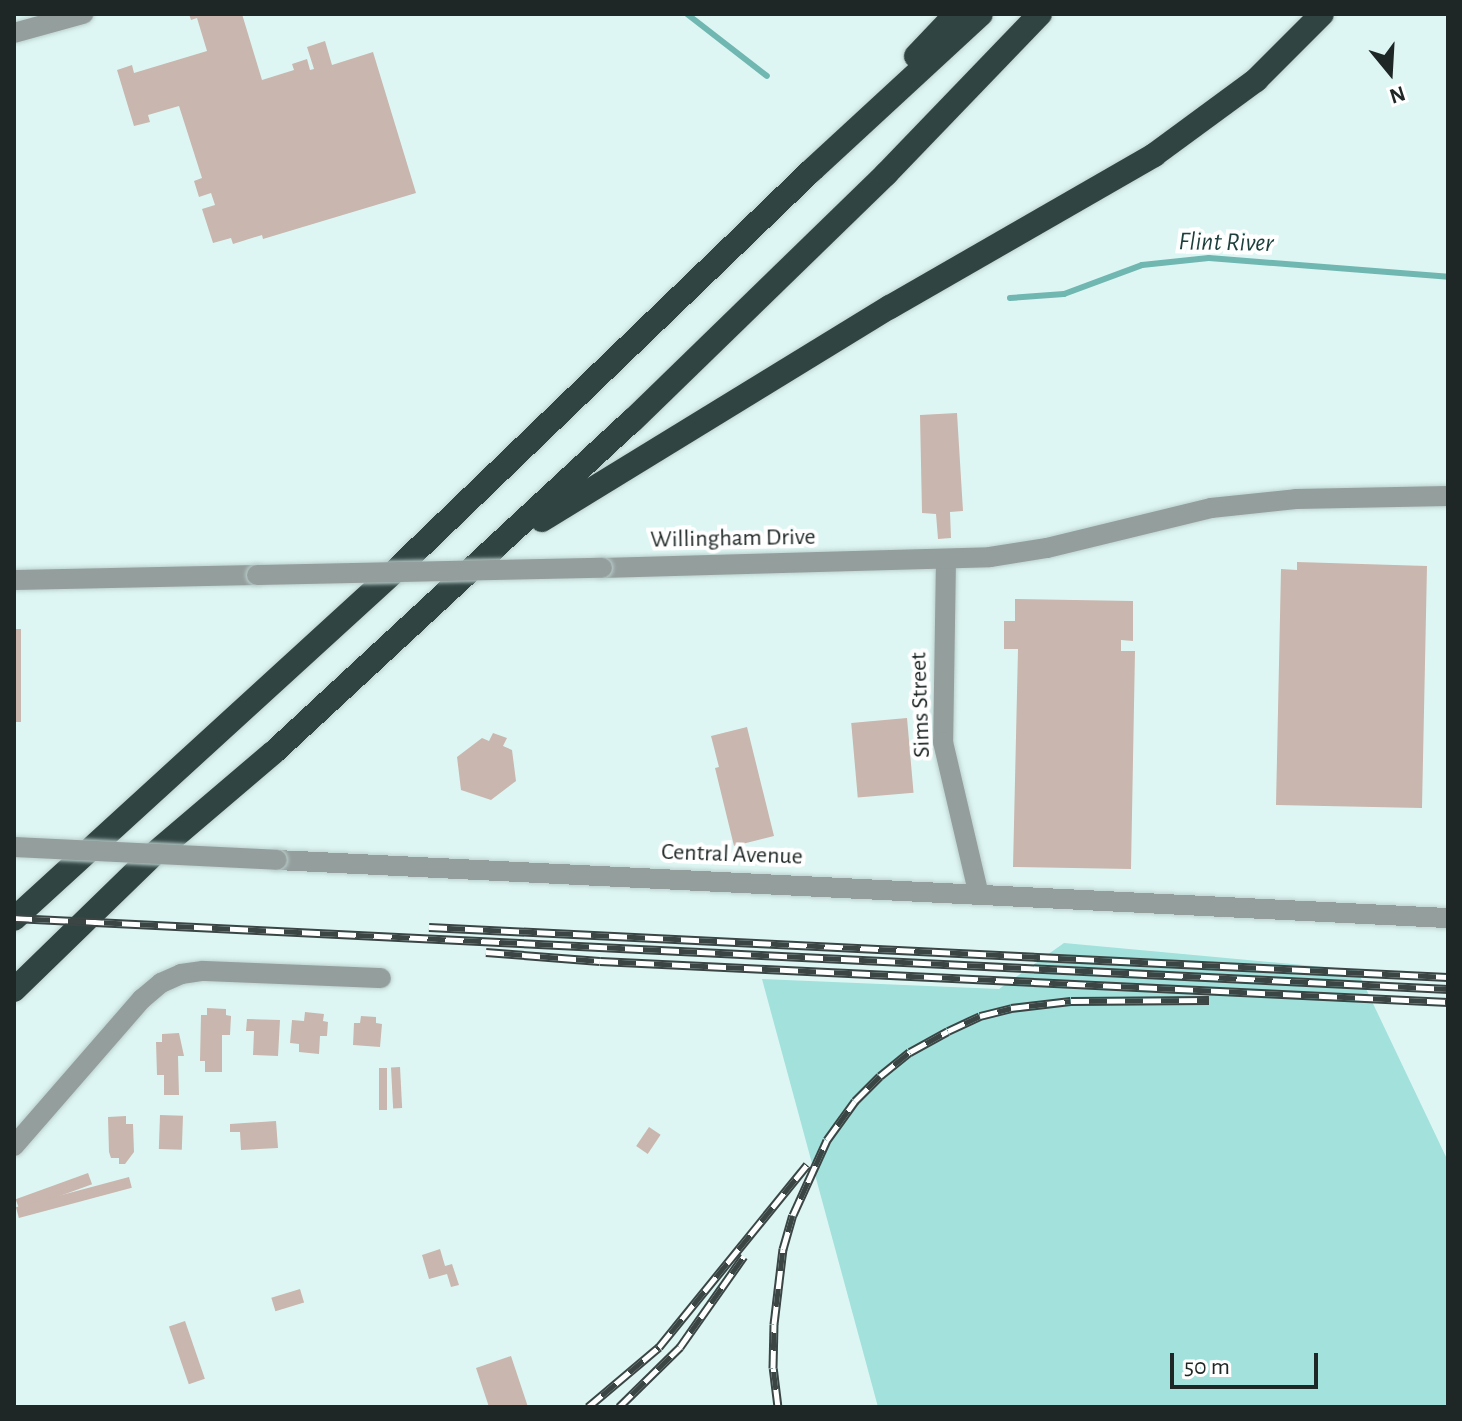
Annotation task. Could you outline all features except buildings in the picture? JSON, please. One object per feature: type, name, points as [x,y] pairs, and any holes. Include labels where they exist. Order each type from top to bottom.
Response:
[{"type":"highway","points":[[811,171],[956,14]]},
{"type":"highway","points":[[14,919],[394,572],[811,171],[981,14]]},
{"type":"highway","points":[[14,990],[154,854],[274,752],[633,420],[875,185],[1040,14]]},
{"type":"highway","points":[[496,548],[890,307],[1154,155],[1256,80],[1322,14]]},
{"type":"street","points":[[14,33],[75,15]]},
{"type":"street","name":"Willingham Drive","points":[[14,580],[990,557],[1047,548],[1211,508],[1296,499],[1448,496]]},
{"type":"street","name":"Sims Street","points":[[946,559],[943,742],[979,895]]},
{"type":"street","name":"Central Avenue","points":[[14,847],[821,884],[979,895],[1448,918]]},
{"type":"street","points":[[14,1146],[142,999],[161,983],[181,974],[203,971],[381,978]]},
{"type":"shaded area","points":[[1064,943],[1357,970],[1448,1161],[1448,1407],[878,1407],[762,979],[999,989]]},
{"type":"waterway","name":"Flint River","points":[[687,14],[767,76]]},
{"type":"waterway","name":"Flint River","points":[[1010,298],[1064,294],[1142,265],[1209,258],[1448,277]]},
{"type":"railway","points":[[14,918],[1448,989]]},
{"type":"railway","points":[[429,927],[1448,977]]},
{"type":"railway","points":[[486,952],[600,961],[1448,1002]]},
{"type":"railway","points":[[778,1407],[773,1368],[774,1324],[783,1249],[793,1215],[827,1140],[855,1101],[880,1076],[910,1052],[948,1031],[980,1016],[1011,1008],[1071,1001],[1209,1000]]},
{"type":"railway","points":[[588,1407],[659,1347],[807,1165]]},
{"type":"railway","points":[[619,1407],[680,1347],[744,1256]]}]
